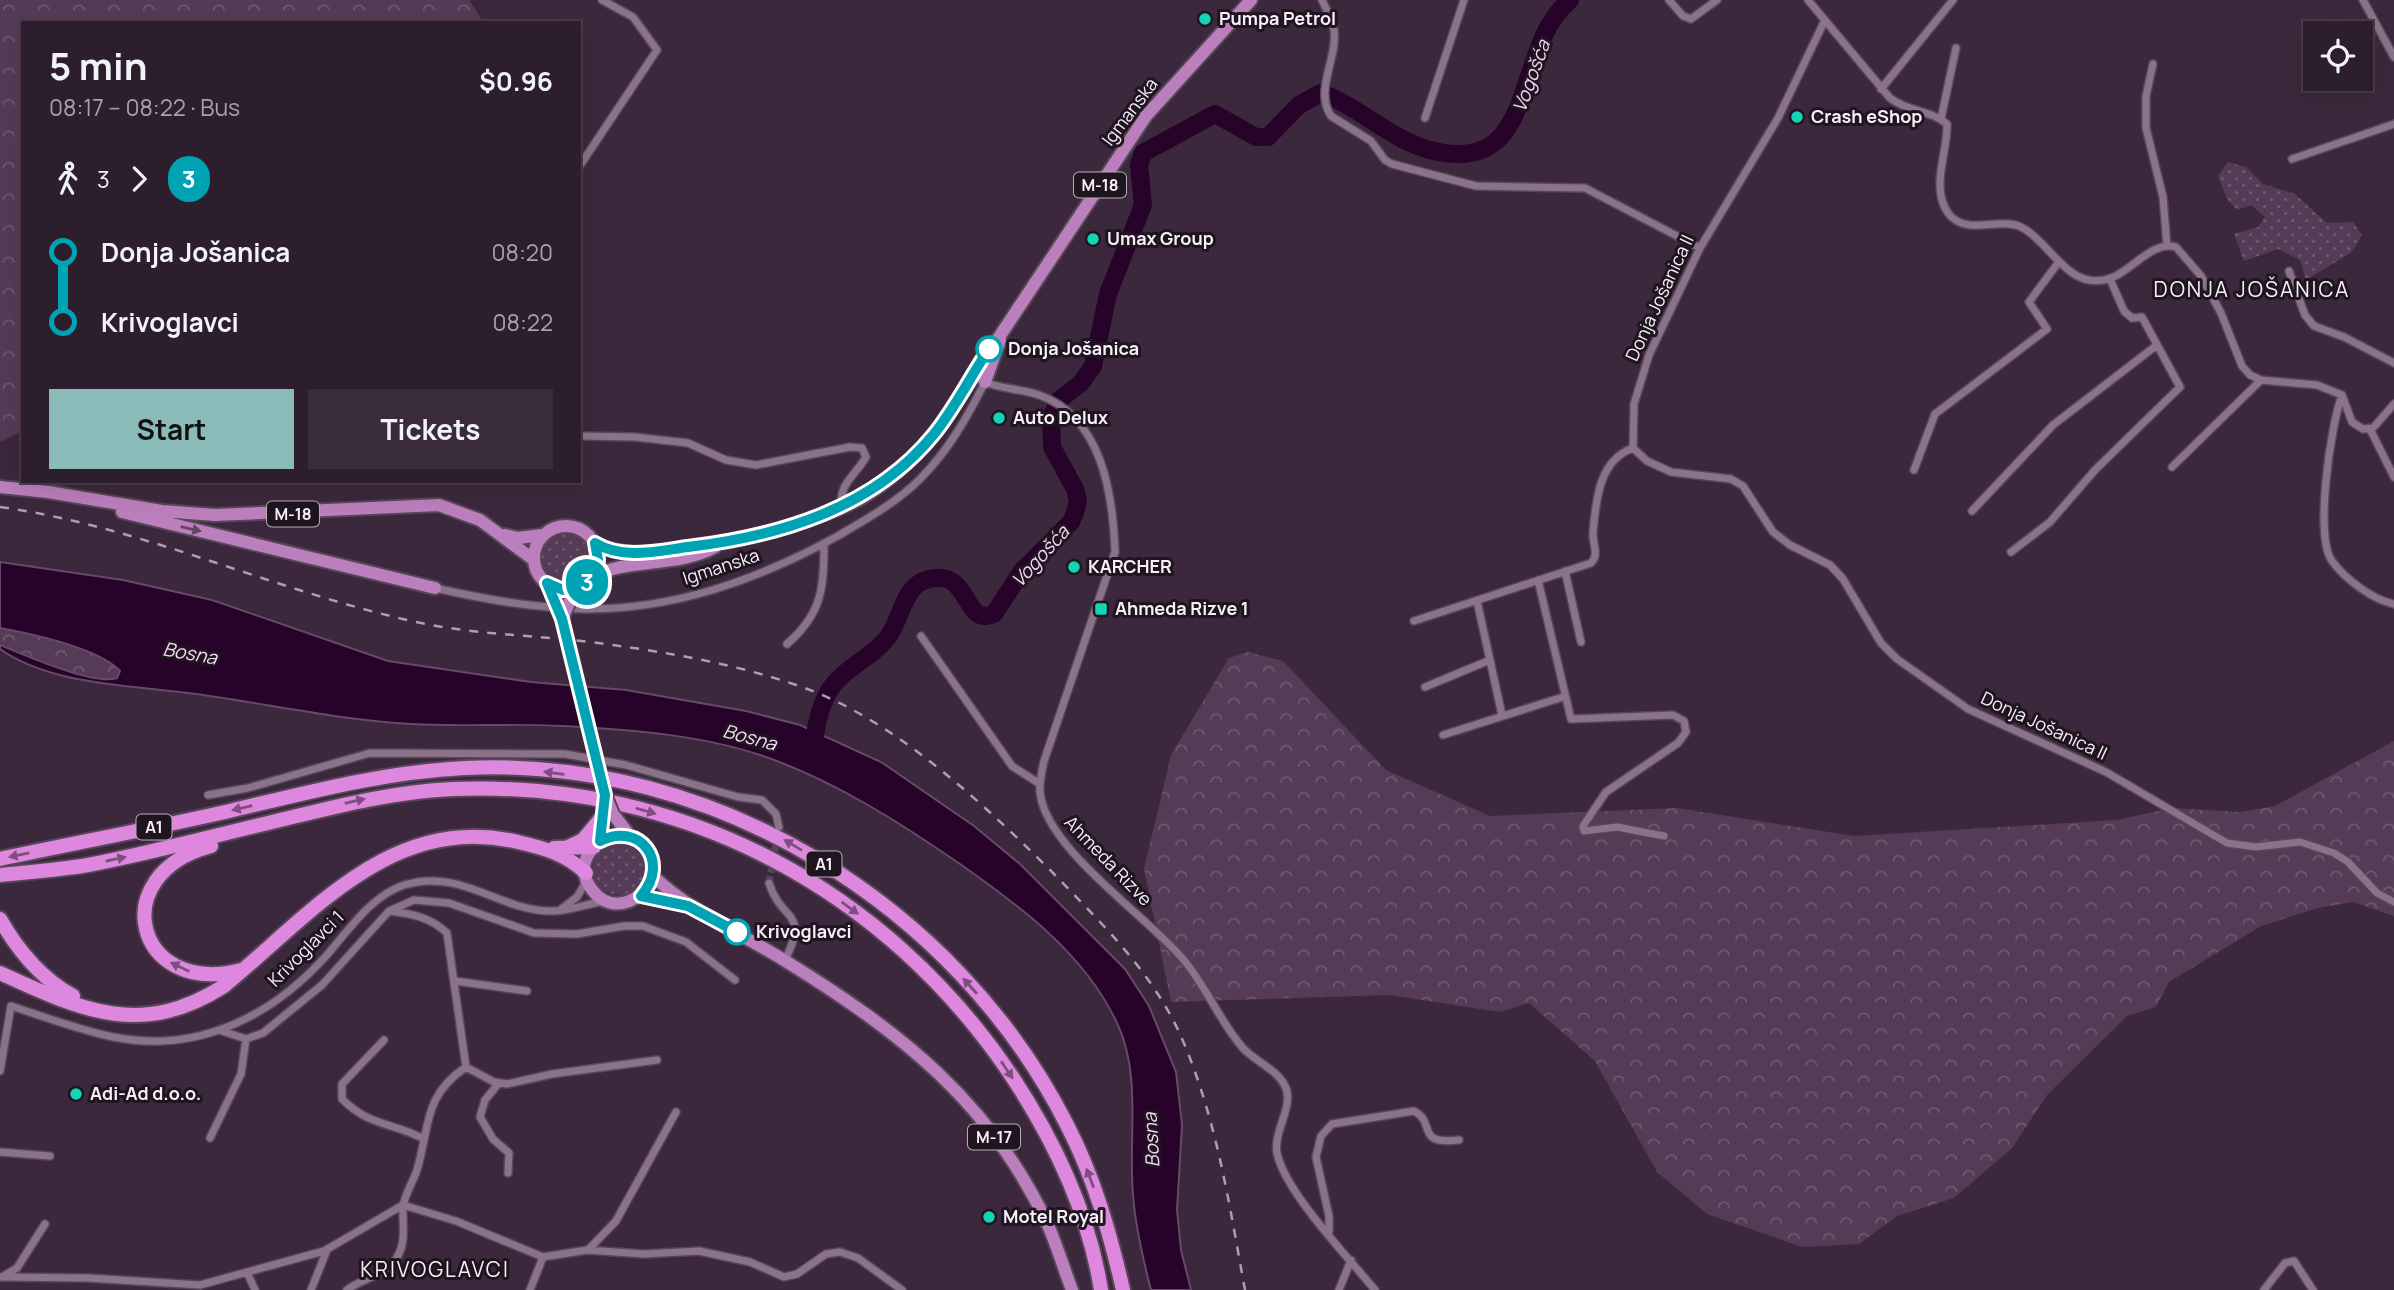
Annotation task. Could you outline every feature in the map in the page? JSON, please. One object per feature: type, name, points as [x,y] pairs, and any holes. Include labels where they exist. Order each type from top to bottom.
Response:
[{"type":"highway","name":"A1","points":[[0,859],[372,778],[467,768],[520,769],[584,776],[648,789],[717,811],[776,835],[847,877],[892,910],[952,965],[988,1006],[1028,1060],[1066,1124],[1105,1221],[1123,1290]]},
{"type":"highway","name":"A1","points":[[0,875],[85,866],[371,797],[453,789],[542,791],[590,796],[693,824],[791,868],[899,944],[944,990],[996,1053],[1036,1114],[1065,1171],[1083,1217],[1101,1290]]},
{"type":"highway","points":[[563,849],[583,840],[607,814]]},
{"type":"highway","points":[[246,968],[215,976],[202,975],[168,962],[149,940],[144,913],[149,890],[167,866],[181,857],[262,833],[289,818]]},
{"type":"highway","points":[[0,973],[74,1004],[97,1010],[139,1017],[160,1014],[200,1001],[246,968],[360,872],[411,847],[461,837],[503,838],[565,856],[586,876]]},
{"type":"highway","points":[[538,847],[563,849],[597,844]]},
{"type":"highway","points":[[0,919],[26,956],[57,988],[97,1010]]},
{"type":"main road","name":"Igmanska","points":[[1005,326],[1146,116],[1251,0]]},
{"type":"main road","name":"M-18","points":[[501,534],[518,538],[543,535],[561,526],[571,526],[589,534],[595,543],[605,549],[627,553],[722,543],[842,508],[884,482],[918,452],[942,423],[1005,326]]},
{"type":"main road","points":[[985,383],[1005,326]]},
{"type":"main road","name":"M-18","points":[[0,487],[79,496],[162,511],[215,515],[295,514],[423,503],[464,512],[501,534],[534,560],[536,569],[549,589]]},
{"type":"main road","points":[[79,496],[134,515],[435,588]]},
{"type":"main road","points":[[534,560],[543,535]]},
{"type":"main road","points":[[592,577],[598,560],[595,543]]},
{"type":"main road","name":"M-18","points":[[576,591],[592,577],[612,567],[699,556],[722,543]]},
{"type":"main road","points":[[562,619],[576,591],[549,589],[562,619],[605,795],[607,814],[597,844],[586,863],[586,876],[591,889],[606,901]]},
{"type":"main road","points":[[607,814],[629,836],[646,847],[651,856],[653,876],[641,896]]},
{"type":"main road","points":[[597,844],[609,837],[629,836]]},
{"type":"main road","name":"M-17","points":[[653,876],[688,906],[785,960],[883,1025],[959,1093],[984,1122],[1023,1180],[1048,1226],[1072,1290]]},
{"type":"main road","name":"M-17","points":[[606,901],[624,903],[641,896],[688,906]]},
{"type":"street","points":[[581,164],[657,50],[633,17],[603,0]]},
{"type":"street","points":[[1322,0],[1334,30],[1333,57],[1325,88],[1326,105],[1331,116],[1364,135],[1392,164],[1476,186],[1585,188],[1700,248]]},
{"type":"street","points":[[1425,118],[1464,0]]},
{"type":"street","points":[[1669,0],[1683,16],[1691,19],[1717,0]]},
{"type":"street","points":[[1808,0],[1881,89],[1902,107],[1941,119],[1947,124],[1948,137],[1941,192],[1948,213],[1965,225],[2018,225],[2044,246],[2057,263],[2087,279],[2110,279],[2157,249],[2176,247],[2202,276],[2221,313],[2242,366],[2261,380],[2317,385],[2342,395],[2352,422],[2358,428],[2370,429]]},
{"type":"street","points":[[1881,89],[1953,0]]},
{"type":"street","points":[[2363,0],[2394,57]]},
{"type":"street","name":"Donja Jošanica II","points":[[1824,22],[1778,118],[1700,248],[1649,355],[1638,387],[1632,418],[1633,448],[1647,461],[1671,472],[1731,479],[1743,486],[1773,532],[1790,545],[1830,565],[1843,579],[1881,643],[1898,659],[1968,709],[2106,772],[2227,843],[2256,847],[2300,842],[2333,853],[2348,862],[2378,893],[2394,902]]},
{"type":"street","points":[[1941,119],[1956,48]]},
{"type":"street","points":[[2153,64],[2146,96],[2146,128],[2163,197],[2167,246]]},
{"type":"street","points":[[2292,159],[2390,126],[2394,136]]},
{"type":"street","points":[[1914,470],[1935,414],[2047,329],[2029,302],[2057,263]]},
{"type":"street","points":[[2289,271],[2305,315],[2315,326],[2344,337],[2394,363]]},
{"type":"street","points":[[2011,552],[2050,522],[2095,470],[2180,387],[2142,317],[2132,318],[2124,311],[2110,279]]},
{"type":"street","points":[[1972,511],[2053,425],[2157,345]]},
{"type":"street","points":[[921,636],[1012,766],[1040,784],[1057,719],[1115,552],[1114,519],[1099,459],[1088,433],[1063,408],[1048,399],[985,383],[972,374]]},
{"type":"street","points":[[2172,467],[2261,380]]},
{"type":"street","name":"Igmanska","points":[[435,588],[535,606],[583,609],[648,605],[677,600],[750,578],[824,543],[883,509],[919,480],[945,451],[985,383]]},
{"type":"street","points":[[2342,395],[2328,454],[2324,519],[2328,549],[2331,560],[2366,591],[2381,601],[2394,604]]},
{"type":"street","points":[[2370,429],[2394,404]]},
{"type":"street","points":[[2370,429],[2394,477]]},
{"type":"street","points":[[581,436],[635,437],[688,443],[726,460],[756,465],[850,447],[862,449],[866,457],[844,485],[840,497],[842,508]]},
{"type":"street","points":[[1414,621],[1595,559],[1593,531],[1600,483],[1607,466],[1633,448]]},
{"type":"street","points":[[787,644],[805,629],[818,605],[824,543]]},
{"type":"street","points":[[1565,571],[1581,642]]},
{"type":"street","points":[[1538,580],[1563,697],[1571,719],[1673,715],[1684,722],[1686,732],[1678,743],[1606,792],[1583,826],[1584,831],[1617,827],[1664,836]]},
{"type":"street","points":[[1477,601],[1502,715]]},
{"type":"street","points":[[1425,687],[1490,660]]},
{"type":"street","points":[[1443,736],[1563,697]]},
{"type":"street","points":[[208,795],[248,788],[370,753],[565,754],[637,767],[738,797],[762,800],[776,814],[779,827]]},
{"type":"street","name":"Ahmeda Rizve","points":[[1040,784],[1045,811],[1071,850],[1180,955],[1197,975],[1243,1048],[1285,1086],[1288,1098],[1278,1132],[1277,1151],[1296,1191],[1375,1290]]},
{"type":"street","points":[[560,910],[578,897],[586,876]]},
{"type":"street","name":"Krivoglavci 1","points":[[0,1002],[131,1039],[195,1038],[249,1019],[279,1000],[307,976],[375,901],[401,886],[416,882],[450,882],[533,909],[572,911],[606,901]]},
{"type":"street","points":[[769,883],[777,902],[790,912],[795,923],[794,943],[785,960]]},
{"type":"street","points":[[221,1031],[246,1039],[263,1033],[322,985],[389,911],[414,900],[432,899],[534,933],[577,934],[624,926],[643,926],[686,942],[735,980]]},
{"type":"street","points":[[389,911],[416,915],[436,923],[447,933],[466,1067]]},
{"type":"street","points":[[455,981],[527,991]]},
{"type":"street","points":[[0,1071],[11,1006]]},
{"type":"street","points":[[210,1138],[241,1074],[246,1039]]},
{"type":"street","points":[[384,1040],[342,1084],[342,1099],[377,1124],[402,1129],[424,1139]]},
{"type":"street","points":[[466,1067],[499,1083],[524,1082],[552,1074],[657,1060]]},
{"type":"street","points":[[347,1290],[380,1274],[394,1261],[401,1248],[406,1224],[403,1205],[417,1170],[430,1111],[448,1079],[466,1067]]},
{"type":"street","points":[[499,1083],[485,1100],[480,1117],[493,1139],[509,1153],[508,1172]]},
{"type":"street","points":[[1329,1232],[1329,1216],[1316,1157],[1321,1136],[1332,1124],[1414,1111],[1420,1114],[1432,1138],[1441,1142],[1459,1140]]},
{"type":"street","points":[[587,1250],[616,1220],[676,1112]]},
{"type":"street","points":[[0,1152],[50,1156]]},
{"type":"street","points":[[1,1277],[88,1278],[200,1285],[328,1249],[403,1205],[456,1221],[543,1257],[587,1250],[718,1254],[750,1262],[784,1277],[797,1274],[826,1254],[840,1252],[858,1258],[902,1290]]},
{"type":"street","points":[[1,1277],[17,1268],[45,1224]]},
{"type":"street","points":[[311,1290],[328,1249]]},
{"type":"street","points":[[530,1290],[543,1257]]},
{"type":"street","points":[[1339,1290],[1351,1260]]},
{"type":"street","points":[[2264,1290],[2285,1263],[2294,1261],[2314,1290]]},
{"type":"street","points":[[247,1272],[255,1290]]},
{"type":"green space","points":[[0,0],[469,0],[483,21],[21,21],[21,432],[0,442]]},
{"type":"green space","points":[[2228,162],[2246,167],[2263,184],[2295,194],[2327,223],[2353,222],[2362,235],[2352,252],[2306,280],[2300,260],[2278,249],[2244,261],[2234,234],[2258,227],[2265,217],[2251,205],[2237,210],[2227,199],[2218,176]]},
{"type":"green space","points":[[566,530],[585,538],[593,557],[585,576],[566,584],[547,576],[539,557],[547,538]]},
{"type":"green space","points":[[0,628],[86,651],[114,666],[120,674],[111,680],[97,678],[27,656],[0,645]]},
{"type":"green space","points":[[1248,652],[1283,661],[1386,770],[1490,816],[1677,808],[1854,836],[2117,820],[2171,808],[2240,812],[2275,806],[2394,741],[2394,916],[2353,902],[2318,908],[2261,926],[2169,982],[2156,1007],[2127,1016],[2047,1095],[2012,1148],[1954,1198],[1897,1216],[1859,1244],[1802,1247],[1707,1214],[1657,1172],[1595,1061],[1529,1003],[1500,1012],[1390,995],[1171,1002],[1144,869],[1171,755],[1229,658]]},
{"type":"green space","points":[[619,843],[629,845],[637,851],[643,859],[643,879],[637,887],[629,893],[619,895],[609,893],[601,887],[595,879],[593,869],[595,859],[601,851],[609,845]]},
{"type":"water","name":"Bosna","points":[[0,562],[123,580],[212,600],[388,661],[531,682],[626,690],[746,711],[800,725],[881,762],[974,826],[1020,864],[1125,969],[1149,1006],[1176,1072],[1182,1125],[1177,1210],[1181,1250],[1191,1290],[1151,1290],[1134,1206],[1133,1107],[1129,1064],[1125,1043],[1104,998],[1069,953],[1028,915],[960,864],[889,818],[815,777],[789,766],[739,749],[689,738],[638,731],[562,726],[385,722],[94,682],[44,670],[21,661],[0,649],[0,645],[93,678],[117,678],[120,671],[96,655],[81,649],[0,628]]},
{"type":"waterway","name":"Vogošća","points":[[813,753],[818,721],[829,691],[841,676],[888,637],[908,595],[920,582],[943,578],[953,582],[976,613],[984,616],[994,614],[1022,571],[1071,522],[1078,501],[1075,489],[1052,447],[1051,418],[1059,400],[1081,383],[1093,366],[1108,294],[1143,205],[1139,165],[1143,153],[1215,114],[1256,137],[1268,137],[1299,105],[1321,93],[1401,138],[1430,150],[1465,154],[1490,146],[1508,128],[1552,21],[1570,0]]},
{"type":"tunnel","points":[[769,883],[779,827]]},
{"type":"railway","points":[[0,507],[107,529],[315,595],[421,623],[582,641],[683,656],[735,667],[810,690],[844,705],[878,725],[912,748],[975,799],[1060,880],[1141,970],[1168,1010],[1192,1063],[1212,1127],[1245,1290]]},
{"type":"bus line","name":"3","points":[[737,932],[688,906],[641,896],[649,887],[653,876],[654,866],[646,847],[629,836],[619,835],[600,841],[604,824],[605,795],[562,619],[547,583],[563,590],[586,583],[596,569],[598,551],[595,543],[615,552],[640,553],[722,543],[778,529],[842,508],[867,495],[900,469],[934,434],[989,349]]},
{"type":"place","name":"Pumpa Petrol","points":[[1205,19]]},
{"type":"place","name":"Crash eShop","points":[[1797,117]]},
{"type":"place","name":"Umax Group","points":[[1093,239]]},
{"type":"place","name":"Donja Jošanica","points":[[989,349]]},
{"type":"place","name":"Auto Delux","points":[[999,418]]},
{"type":"place","name":"KARCHER","points":[[1074,567]]},
{"type":"place","name":"Ahmeda Rizve 1","points":[[1101,609]]},
{"type":"place","name":"Krivoglavci","points":[[737,932]]},
{"type":"place","name":"Adi-Ad d.o.o.","points":[[76,1094]]},
{"type":"place","name":"Motel Royal","points":[[989,1217]]},
{"type":"district","name":"DONJA JOŠANICA","points":[[2252,290]]},
{"type":"district","name":"KRIVOGLAVCI","points":[[435,1270]]}]
